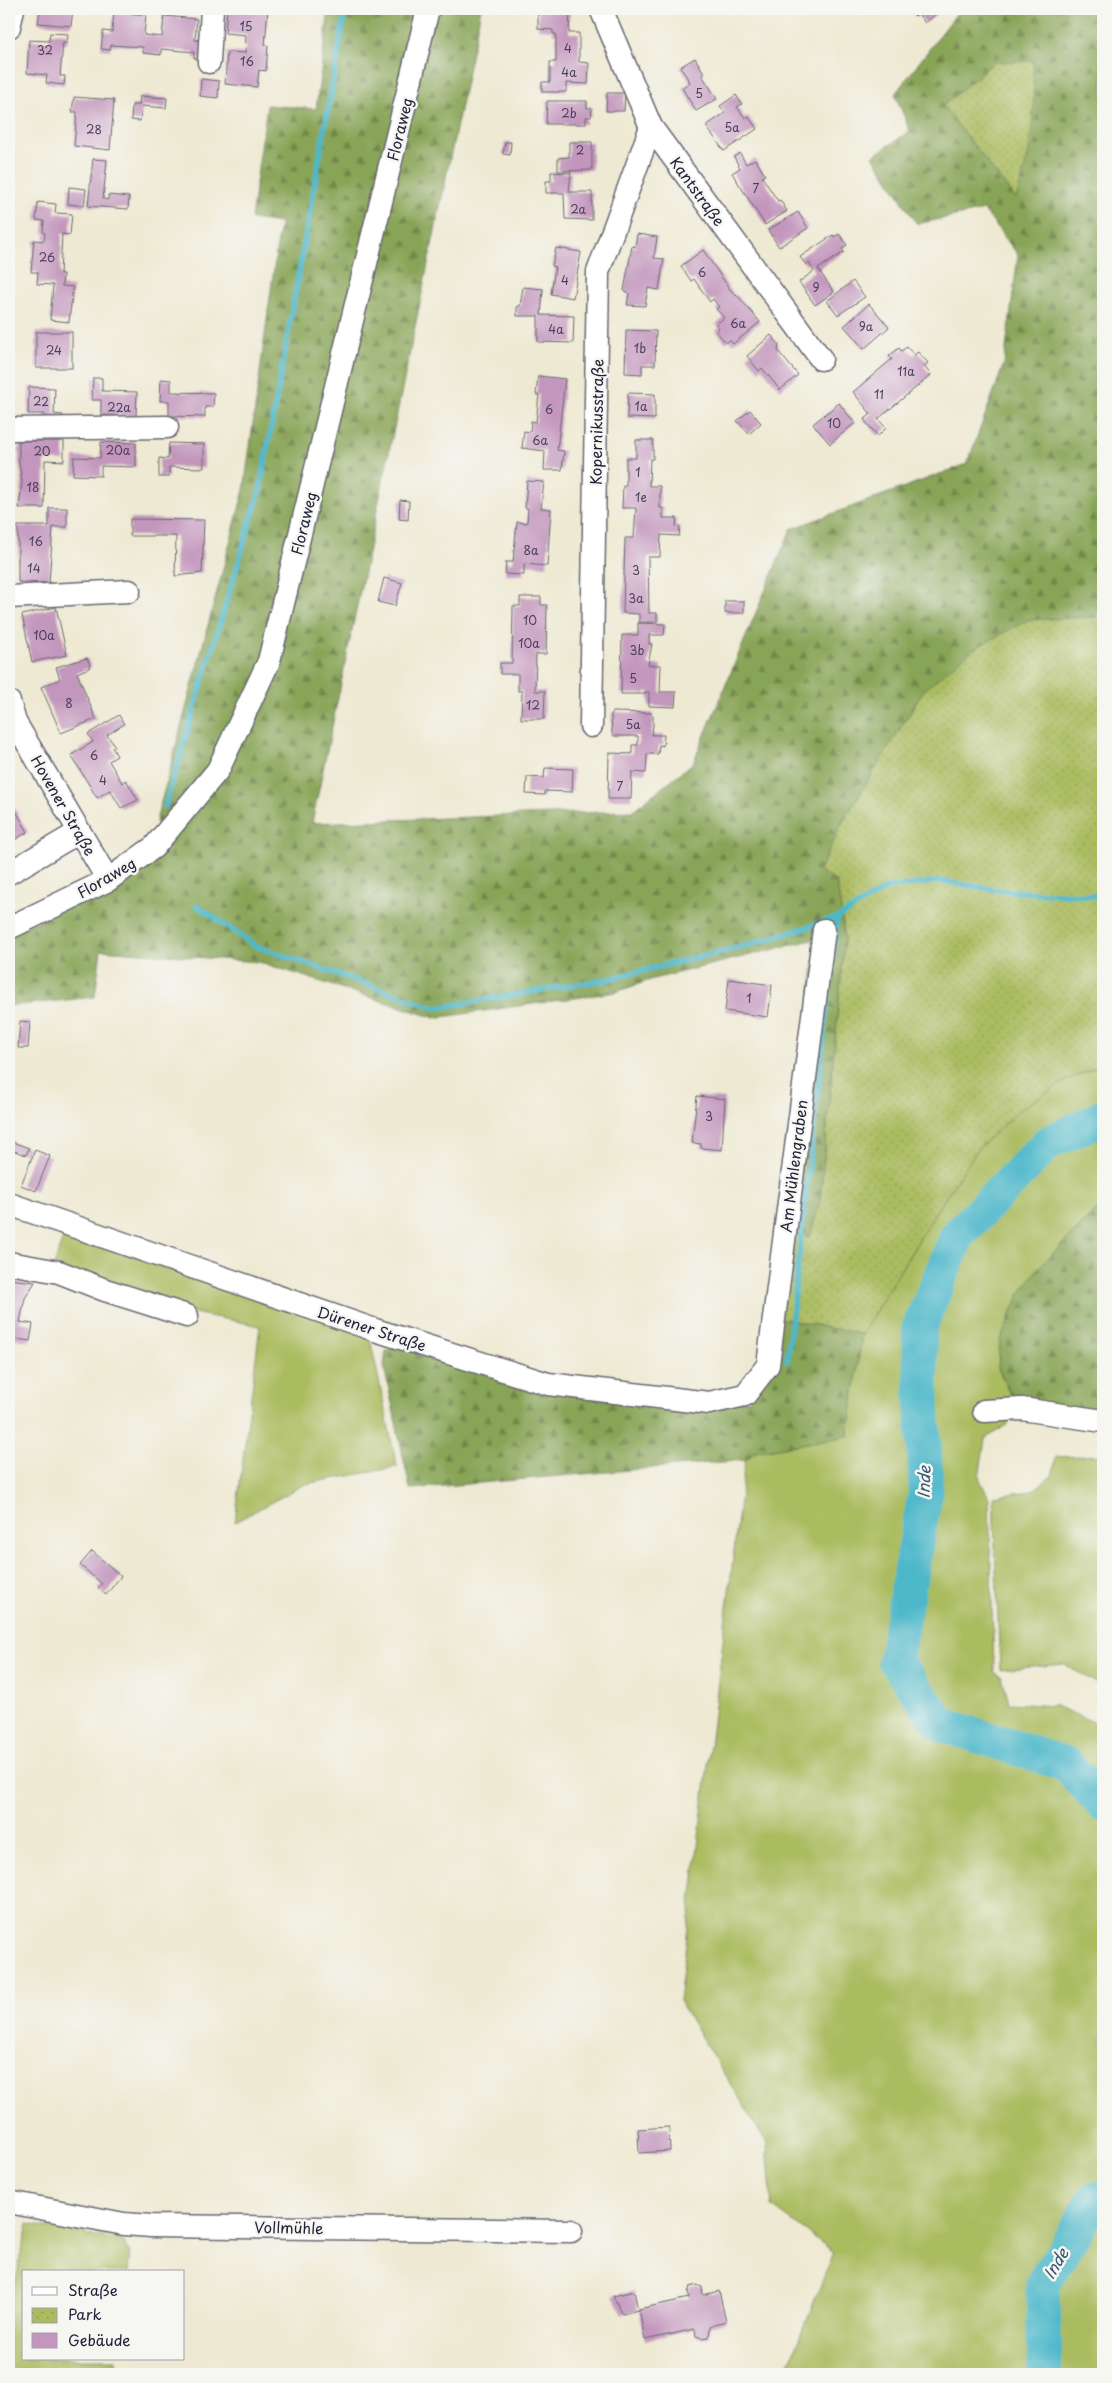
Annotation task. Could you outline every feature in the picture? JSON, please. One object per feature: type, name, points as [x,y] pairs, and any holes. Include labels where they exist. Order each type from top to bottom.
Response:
[{"type":"street","points":[[9,27],[13,9]]},
{"type":"street","points":[[209,62],[212,9]]},
{"type":"street","name":"Floraweg","points":[[9,928],[108,880],[154,847],[218,770],[269,661],[428,9]]},
{"type":"street","name":"Kantstraße","points":[[601,9],[651,127],[821,359]]},
{"type":"street","name":"Kopernikusstraße","points":[[591,726],[598,272],[651,127]]},
{"type":"street","points":[[9,429],[167,427]]},
{"type":"street","points":[[9,597],[129,591]]},
{"type":"street","name":"Hovener Straße","points":[[9,702],[16,722],[108,880]]},
{"type":"street","points":[[9,873],[79,832]]},
{"type":"street","name":"Am Mühlengraben","points":[[745,1395],[768,1365],[824,930]]},
{"type":"street","name":"Dürener Straße","points":[[9,1204],[375,1330],[548,1384],[710,1403],[745,1395]]},
{"type":"street","points":[[9,1263],[59,1272],[105,1290],[187,1316]]},
{"type":"street","points":[[984,1411],[1022,1409],[1103,1421]]},
{"type":"street","name":"Vollmühle","points":[[9,2202],[124,2224],[151,2226],[571,2231]]},
{"type":"green space","points":[[329,9],[481,9],[312,823],[632,811],[693,763],[791,529],[967,464],[1004,364],[1018,255],[984,210],[917,224],[873,156],[910,131],[895,94],[960,9],[1103,9],[1103,610],[1096,617],[1028,620],[924,690],[842,823],[819,871],[837,882],[845,937],[820,1201],[810,1236],[788,1235],[816,939],[653,979],[616,992],[435,1018],[259,962],[101,950],[95,997],[9,1006],[9,934],[109,889],[169,850],[156,821],[244,490],[280,223],[251,219],[267,105],[316,109]]},
{"type":"green space","points":[[1033,61],[1034,106],[1029,152],[1016,199],[943,106],[994,62]]},
{"type":"green space","points":[[1096,617],[1103,621],[1103,1064],[1065,1081],[1019,1110],[978,1149],[935,1213],[862,1334],[779,1318],[788,1235],[810,1236],[820,1201],[845,937],[837,882],[819,871],[842,823],[924,690],[972,650],[1028,620]]},
{"type":"green space","points":[[1103,1064],[1103,1204],[1040,1266],[1000,1341],[998,1368],[1013,1401],[1008,1424],[985,1439],[979,1478],[989,1498],[994,1672],[1002,1677],[1009,1703],[1055,1706],[1103,1726],[1103,2374],[785,2374],[834,2252],[772,2207],[767,2143],[679,2001],[745,1460],[755,1452],[848,1435],[862,1334],[935,1213],[978,1149],[1019,1110],[1065,1081]]},
{"type":"green space","points":[[1103,1204],[1103,1414],[1013,1401],[998,1368],[1000,1341],[1019,1295],[1040,1266]]},
{"type":"green space","points":[[65,1231],[369,1333],[397,1467],[305,1484],[235,1522],[260,1326],[189,1312],[54,1266]]},
{"type":"green space","points":[[779,1318],[862,1334],[848,1436],[755,1452],[745,1460],[410,1489],[384,1366],[386,1351],[402,1343],[546,1389],[749,1400]]},
{"type":"green space","points":[[1103,1455],[1103,1687],[1064,1664],[1000,1670],[993,1496],[1032,1491],[1052,1476],[1056,1457]]},
{"type":"green space","points":[[28,2224],[121,2240],[130,2253],[128,2270],[22,2270],[22,2360],[116,2360],[114,2374],[9,2374],[9,2311]]},
{"type":"building","points":[[40,9],[73,9],[71,26],[38,23]]},
{"type":"building","points":[[227,9],[268,9],[265,45],[268,46],[266,71],[259,70],[257,87],[225,84],[227,52],[245,53],[246,35],[225,33]]},
{"type":"building","points":[[538,9],[570,9],[569,33],[579,33],[579,62],[589,63],[588,84],[566,83],[566,92],[542,92],[542,82],[550,82],[550,62],[556,62],[556,34],[553,34],[553,30],[538,29]]},
{"type":"building","points":[[909,9],[943,9],[925,23],[918,14],[915,16]]},
{"type":"building","points":[[114,12],[146,15],[144,35],[162,37],[164,16],[197,19],[195,40],[204,41],[203,59],[194,58],[194,52],[161,49],[161,55],[143,53],[143,47],[111,45],[110,50],[101,49],[103,31],[112,32]]},
{"type":"building","points":[[50,33],[68,34],[67,43],[63,43],[60,76],[65,76],[64,85],[46,83],[47,75],[27,73],[29,40],[49,41]]},
{"type":"building","points":[[695,58],[704,73],[702,75],[717,99],[696,111],[682,88],[690,82],[680,67]]},
{"type":"building","points":[[201,79],[219,81],[218,98],[200,96]]},
{"type":"building","points":[[607,93],[625,93],[624,111],[606,111]]},
{"type":"building","points":[[736,95],[742,104],[737,107],[745,118],[748,116],[757,129],[724,151],[706,126],[725,113],[720,106]]},
{"type":"building","points":[[140,96],[167,98],[166,108],[142,106],[140,121],[131,120],[132,105],[139,105]]},
{"type":"building","points":[[74,97],[114,100],[110,150],[74,146],[77,112],[72,112]]},
{"type":"building","points":[[547,101],[587,101],[587,108],[592,108],[591,117],[586,117],[586,124],[546,124]]},
{"type":"building","points":[[505,142],[511,142],[510,155],[503,154]]},
{"type":"building","points":[[569,142],[592,142],[592,170],[558,171],[558,158],[569,157]]},
{"type":"building","points":[[740,153],[746,164],[755,159],[765,175],[762,177],[787,211],[765,225],[732,173],[740,168],[734,157]]},
{"type":"building","points":[[93,159],[107,160],[103,199],[108,200],[108,195],[129,197],[128,209],[88,206]]},
{"type":"building","points":[[551,172],[571,173],[569,192],[592,192],[592,220],[565,219],[564,193],[546,193],[546,181],[551,181]]},
{"type":"building","points":[[69,187],[86,189],[84,206],[68,204]]},
{"type":"building","points":[[38,202],[56,204],[55,213],[72,214],[70,235],[62,234],[60,274],[63,274],[62,286],[73,287],[69,322],[50,320],[53,285],[37,284],[38,272],[31,272],[34,240],[44,241],[45,233],[43,232],[44,221],[36,220]]},
{"type":"building","points":[[798,212],[808,228],[779,247],[768,230]]},
{"type":"building","points":[[637,234],[657,237],[654,258],[664,259],[659,290],[648,288],[645,306],[627,305],[629,293],[624,291],[632,246],[635,247]]},
{"type":"building","points":[[839,234],[847,245],[842,249],[844,252],[818,269],[834,292],[815,305],[799,282],[814,271],[809,263],[806,265],[800,257],[833,235],[834,237]]},
{"type":"building","points":[[556,248],[581,252],[573,298],[551,294],[555,267],[552,266]]},
{"type":"building","points":[[703,250],[729,288],[760,322],[733,344],[730,340],[726,343],[716,331],[719,328],[716,324],[724,318],[716,309],[719,307],[713,299],[710,302],[694,279],[691,281],[681,266]]},
{"type":"building","points":[[853,281],[865,297],[838,315],[827,301]]},
{"type":"building","points":[[523,287],[543,289],[541,315],[574,316],[573,343],[538,342],[538,316],[517,316],[517,306],[520,306]]},
{"type":"building","points":[[869,304],[889,327],[864,349],[844,326]]},
{"type":"building","points":[[626,330],[656,331],[655,365],[642,365],[642,374],[625,373]]},
{"type":"building","points":[[36,332],[72,332],[72,368],[36,368]]},
{"type":"building","points":[[771,335],[779,345],[778,351],[798,375],[780,390],[762,368],[759,371],[747,356]]},
{"type":"building","points":[[907,347],[914,355],[918,352],[928,363],[924,366],[931,375],[878,419],[886,428],[878,436],[864,420],[871,414],[853,392],[892,359],[889,356],[899,348],[901,351]]},
{"type":"building","points":[[538,376],[565,379],[557,450],[564,451],[562,470],[544,470],[545,451],[522,448],[524,431],[530,432],[531,421],[536,422],[539,395],[536,395]]},
{"type":"building","points":[[93,378],[102,378],[102,391],[137,392],[136,416],[101,415],[101,400],[92,400]]},
{"type":"building","points":[[161,379],[171,380],[171,392],[214,393],[213,407],[205,407],[205,417],[169,416],[169,401],[160,401]]},
{"type":"building","points":[[29,387],[55,388],[54,414],[63,415],[62,424],[42,423],[45,414],[28,414]]},
{"type":"building","points":[[628,393],[655,394],[655,419],[627,418]]},
{"type":"building","points":[[839,403],[855,423],[830,444],[813,424]]},
{"type":"building","points":[[750,410],[761,423],[749,434],[737,421]]},
{"type":"building","points":[[636,440],[653,440],[653,459],[650,459],[649,486],[660,486],[660,508],[663,508],[663,518],[677,518],[676,526],[680,527],[679,536],[661,535],[660,557],[648,557],[649,613],[657,613],[657,622],[639,622],[639,614],[623,613],[625,538],[634,538],[636,508],[622,508],[623,486],[626,486],[626,458],[636,458]]},
{"type":"building","points":[[19,441],[64,441],[64,461],[45,460],[44,508],[19,508],[22,482],[19,462]]},
{"type":"building","points":[[101,442],[136,443],[136,467],[101,466],[101,476],[73,475],[74,457],[100,458]]},
{"type":"building","points":[[169,443],[204,444],[204,468],[169,467],[169,477],[159,477],[159,458],[168,459]]},
{"type":"building","points":[[527,481],[544,482],[541,508],[551,509],[547,566],[524,564],[524,575],[505,574],[506,562],[513,562],[517,522],[527,523],[528,508],[525,508]]},
{"type":"building","points":[[400,500],[409,501],[408,520],[399,519]]},
{"type":"building","points":[[49,508],[67,508],[67,527],[53,527],[49,583],[18,582],[18,526],[49,526]]},
{"type":"building","points":[[130,519],[204,520],[202,573],[175,576],[176,536],[130,536]]},
{"type":"building","points":[[384,578],[402,583],[395,606],[378,602]]},
{"type":"building","points":[[520,597],[541,597],[541,605],[547,605],[546,654],[536,654],[535,691],[545,691],[544,719],[521,719],[522,691],[518,691],[518,674],[500,674],[500,663],[512,663],[513,606],[520,606]]},
{"type":"building","points":[[725,601],[744,601],[744,613],[725,613]]},
{"type":"building","points":[[56,607],[67,655],[32,662],[22,615]]},
{"type":"building","points":[[638,623],[665,624],[664,635],[649,635],[649,644],[652,644],[648,665],[661,665],[660,692],[676,692],[675,707],[649,706],[649,692],[645,692],[645,694],[621,694],[622,635],[638,635]]},
{"type":"building","points":[[87,658],[91,667],[77,673],[96,719],[61,733],[41,687],[60,679],[56,667]]},
{"type":"building","points":[[613,712],[651,713],[653,715],[653,726],[651,735],[664,735],[663,746],[659,745],[658,754],[647,754],[646,773],[632,772],[631,799],[608,799],[609,753],[632,754],[632,745],[638,745],[638,736],[614,736],[612,733],[611,715]]},
{"type":"building","points":[[119,715],[124,724],[107,735],[115,746],[112,747],[117,756],[109,761],[122,783],[126,780],[138,800],[121,808],[110,790],[97,798],[71,755],[93,742],[88,734]]},
{"type":"building","points":[[545,768],[573,769],[572,792],[545,791],[545,795],[526,794],[527,777],[544,778]]},
{"type":"building","points":[[9,799],[28,832],[9,843]]},
{"type":"building","points":[[729,979],[772,985],[768,1017],[725,1011]]},
{"type":"building","points":[[20,1021],[30,1022],[28,1048],[18,1048]]},
{"type":"building","points":[[697,1096],[725,1099],[722,1150],[701,1148],[701,1144],[692,1143]]},
{"type":"building","points":[[9,1141],[29,1148],[26,1155],[9,1149]]},
{"type":"building","points":[[35,1150],[50,1156],[36,1191],[21,1185]]},
{"type":"building","points":[[9,1279],[35,1282],[25,1298],[20,1322],[33,1324],[30,1341],[9,1338]]},
{"type":"building","points":[[92,1551],[121,1576],[106,1595],[98,1588],[102,1584],[80,1565]]},
{"type":"building","points":[[669,2127],[670,2151],[639,2153],[638,2129]]},
{"type":"building","points":[[697,2285],[702,2287],[703,2295],[719,2291],[726,2322],[710,2326],[709,2337],[702,2338],[696,2336],[695,2329],[645,2340],[639,2309],[689,2298],[690,2287]]},
{"type":"building","points":[[634,2291],[638,2310],[622,2314],[613,2296]]},
{"type":"waterway","points":[[165,806],[260,490],[346,9]]},
{"type":"waterway","points":[[787,1361],[837,918],[887,888],[940,881],[1005,891],[1103,896]]},
{"type":"waterway","points":[[197,906],[256,946],[436,1008],[609,979],[748,945],[837,918]]},
{"type":"waterway","name":"Inde","points":[[1103,1117],[1048,1143],[957,1236],[919,1328],[926,1489],[895,1661],[941,1724],[1066,1764],[1103,1804]]},
{"type":"waterway","name":"Inde","points":[[1045,2374],[1043,2283],[1095,2199],[1103,2198]]}]
